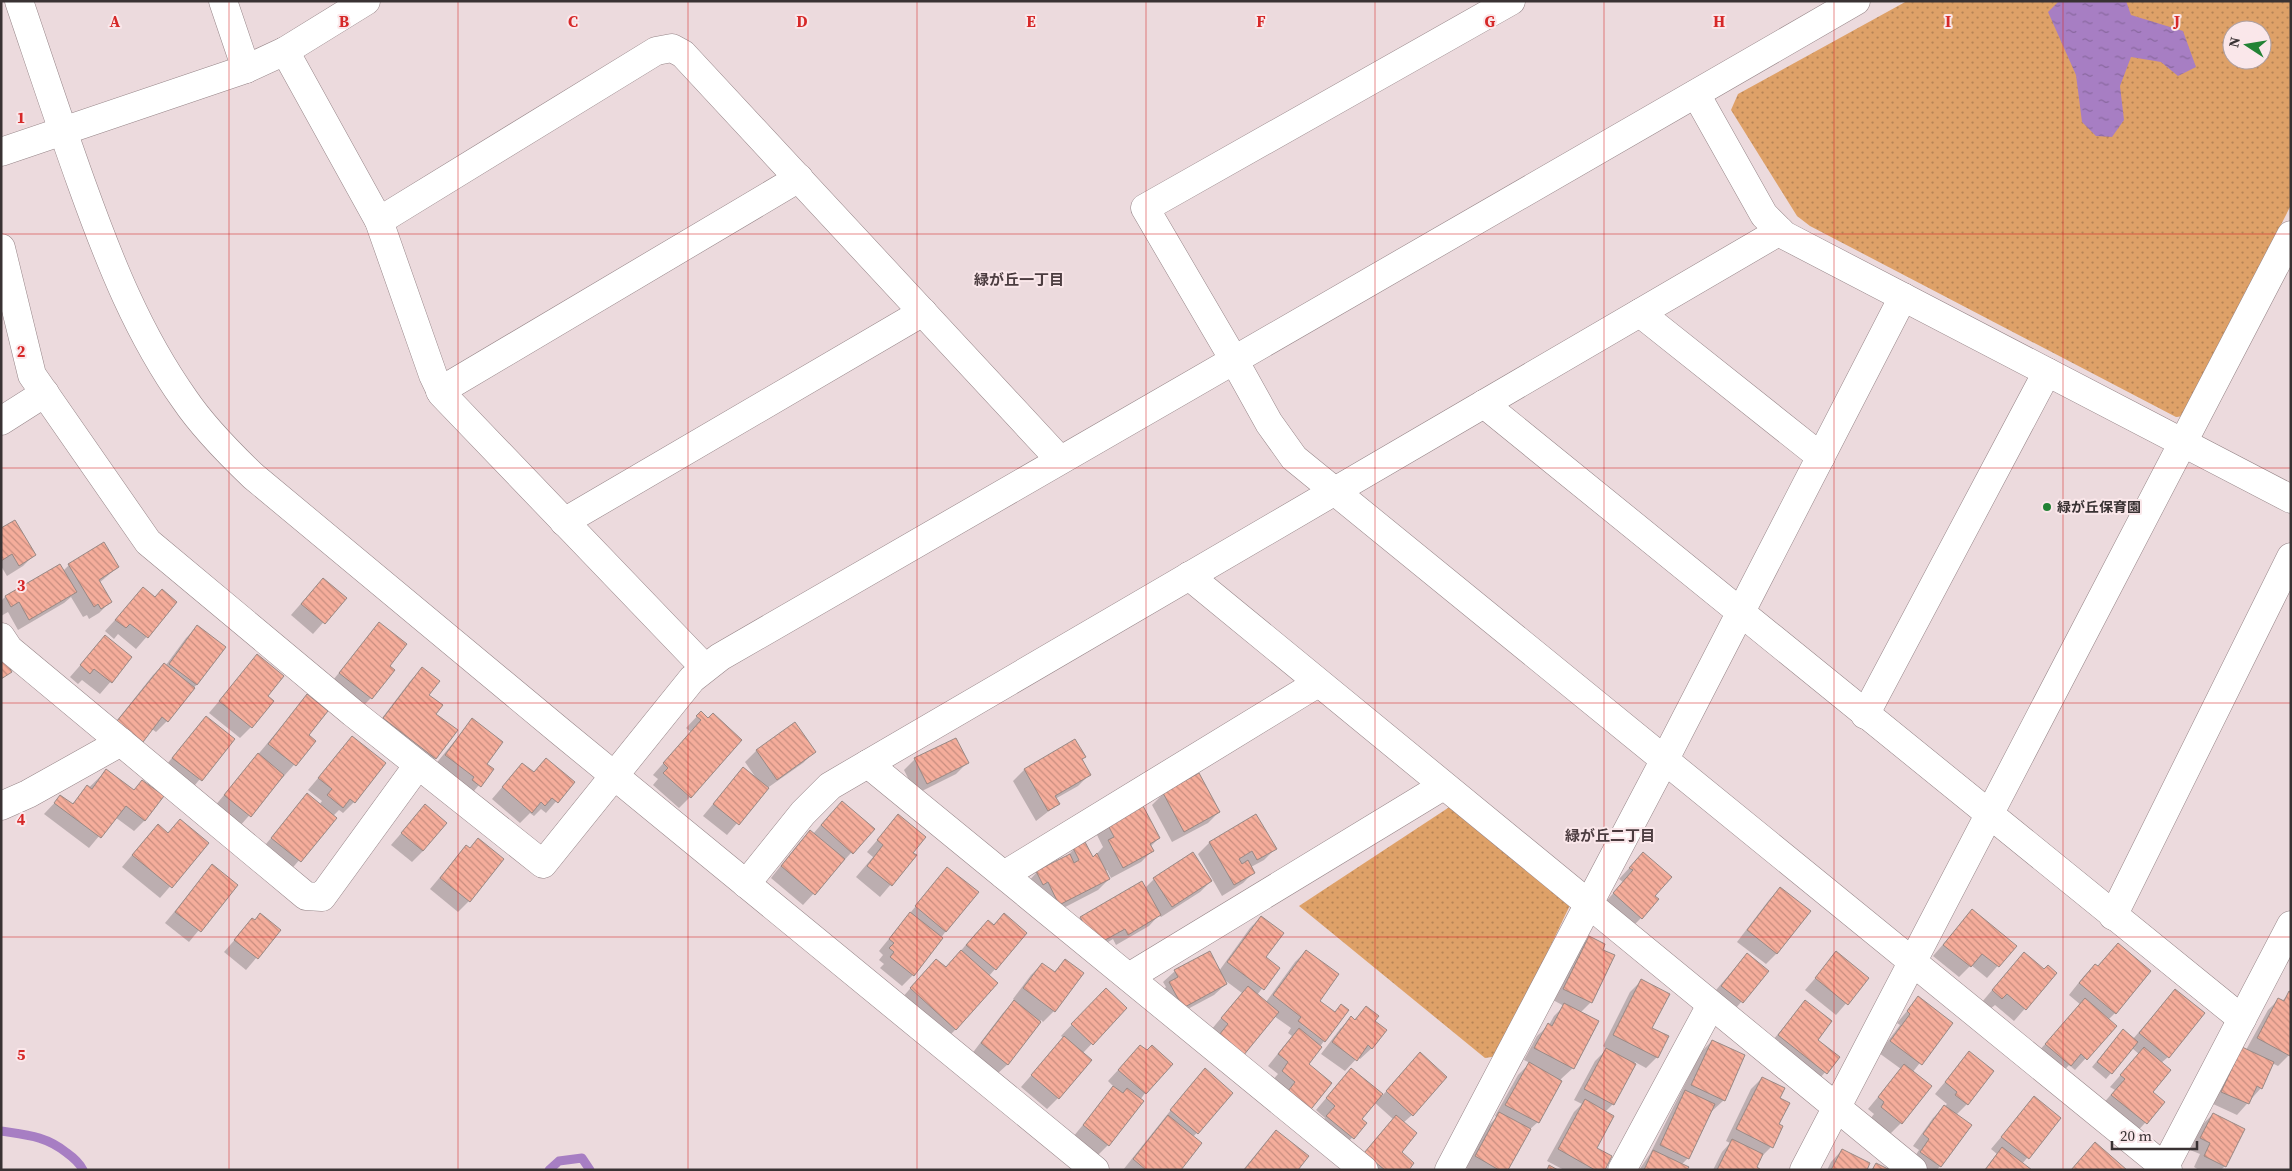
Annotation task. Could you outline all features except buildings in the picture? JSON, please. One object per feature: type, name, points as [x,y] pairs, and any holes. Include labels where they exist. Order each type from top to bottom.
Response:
[{"type":"street","points":[[19,1],[111,263],[140,326],[185,402],[211,433],[253,476],[1095,1170]]},
{"type":"street","points":[[223,1],[246,69]]},
{"type":"street","points":[[1,152],[246,69],[285,51],[366,1]]},
{"type":"street","points":[[1511,1],[1145,208],[1269,422],[1294,458],[1913,961],[2165,1169],[2291,926]]},
{"type":"street","points":[[1,248],[32,375],[148,542],[418,765],[543,864],[682,691],[705,668],[729,652],[1856,1]]},
{"type":"street","points":[[379,221],[656,51],[667,47],[677,50],[683,54],[800,178],[1060,460]]},
{"type":"street","points":[[285,51],[379,221],[440,391],[705,668]]},
{"type":"street","points":[[1696,94],[1764,215],[1784,235],[2291,498]]},
{"type":"street","points":[[440,391],[800,178]]},
{"type":"street","points":[[746,884],[816,798],[830,786],[1780,231]]},
{"type":"street","points":[[1804,1170],[2291,235]]},
{"type":"street","points":[[1449,1170],[1665,759],[1903,297]]},
{"type":"street","points":[[564,522],[923,312]]},
{"type":"street","points":[[1640,313],[1821,457]]},
{"type":"street","points":[[1866,715],[2047,372]]},
{"type":"street","points":[[1,421],[45,393]]},
{"type":"street","points":[[1484,404],[1740,614],[2242,1019]]},
{"type":"street","points":[[2113,916],[2291,556]]},
{"type":"street","points":[[1189,576],[1912,1170]]},
{"type":"street","points":[[1,637],[9,650],[306,896],[322,897],[418,765]]},
{"type":"street","points":[[1004,876],[1318,683]]},
{"type":"street","points":[[1,806],[28,794],[121,742]]},
{"type":"street","points":[[868,764],[1364,1170]]},
{"type":"street","points":[[1129,977],[1443,786]]},
{"type":"street","points":[[1622,1170],[1711,1005]]},
{"type":"shaded area","points":[[1907,1],[2291,1],[2291,205],[2184,416],[2176,417],[1810,226],[1797,216],[1731,110],[1738,94]]},
{"type":"shaded area","points":[[1451,806],[1571,903],[1498,1056],[1485,1058],[1299,906]]},
{"type":"water","points":[[2059,1],[2126,1],[2131,15],[2183,31],[2196,67],[2178,76],[2161,62],[2131,57],[2120,86],[2124,120],[2112,137],[2096,136],[2082,122],[2076,75],[2048,12]]},
{"type":"waterway","points":[[1,1131],[36,1137],[51,1143],[74,1158],[83,1170]]},
{"type":"waterway","points":[[549,1170],[559,1161],[582,1158],[590,1170]]},
{"type":"place","name":"緑が丘保育園","points":[[2047,507]]},
{"type":"district","name":"緑が丘一丁目","points":[[1019,280]]},
{"type":"district","name":"緑が丘二丁目","points":[[1610,836]]}]
